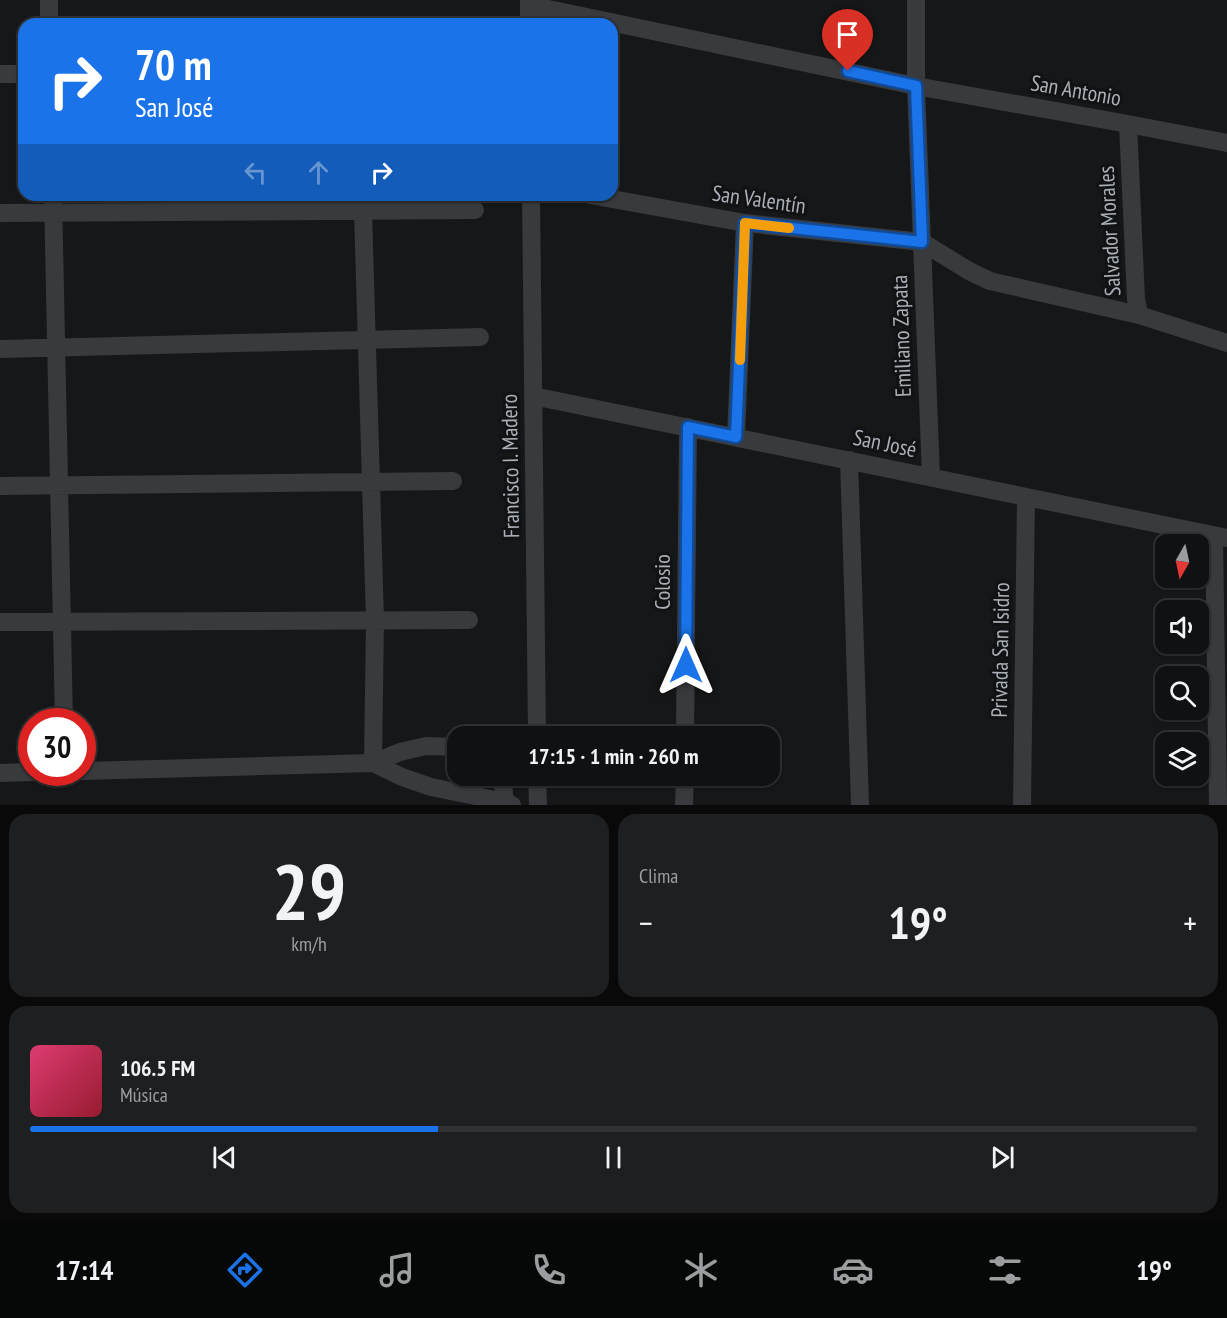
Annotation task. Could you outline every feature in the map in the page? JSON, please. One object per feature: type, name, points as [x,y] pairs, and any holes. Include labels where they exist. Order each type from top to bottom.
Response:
[{"type":"street","points":[[49,0],[49,18]]},
{"type":"street","points":[[916,0],[916,86]]},
{"type":"street","points":[[529,2],[529,18]]},
{"type":"street","name":"San Antonio","points":[[529,2],[603,18]]},
{"type":"street","name":"San Antonio","points":[[618,21],[916,86],[1128,123],[1227,143]]},
{"type":"street","points":[[0,74],[18,74]]},
{"type":"street","name":"Emiliano Zapata","points":[[916,86],[931,477]]},
{"type":"street","name":"Salvador Morales","points":[[1128,123],[1136,299],[1139,315],[1227,343]]},
{"type":"street","name":"San Valentín","points":[[618,200],[745,223],[922,242]]},
{"type":"street","name":"Francisco I. Madero","points":[[531,201],[537,726]]},
{"type":"street","points":[[53,204],[64,708]]},
{"type":"street","points":[[0,213],[53,204],[363,211],[475,210]]},
{"type":"street","points":[[363,211],[375,621],[373,763]]},
{"type":"street","points":[[736,437],[745,223]]},
{"type":"street","points":[[922,242],[969,271],[990,280],[1139,315]]},
{"type":"street","points":[[0,349],[480,337]]},
{"type":"street","name":"San José","points":[[533,396],[1220,536]]},
{"type":"street","name":"Colosio","points":[[685,726],[688,427]]},
{"type":"street","points":[[849,460],[860,805]]},
{"type":"street","points":[[0,486],[453,481]]},
{"type":"street","name":"Privada San Isidro","points":[[1022,805],[1026,496]]},
{"type":"street","points":[[1218,805],[1220,536]]},
{"type":"street","points":[[0,622],[469,620]]},
{"type":"street","points":[[96,771],[373,763],[400,752],[426,746],[447,747]]},
{"type":"street","points":[[373,763],[402,777],[431,787],[508,803],[504,786]]},
{"type":"street","points":[[0,773],[18,772]]},
{"type":"street","points":[[537,786],[538,805]]},
{"type":"street","points":[[684,805],[685,786]]},
{"type":"slow traffic","points":[[740,360],[745,223],[789,228]]},
{"type":"route","points":[[686,665],[688,427],[736,437],[745,223],[922,242],[916,86],[848,71]]}]
